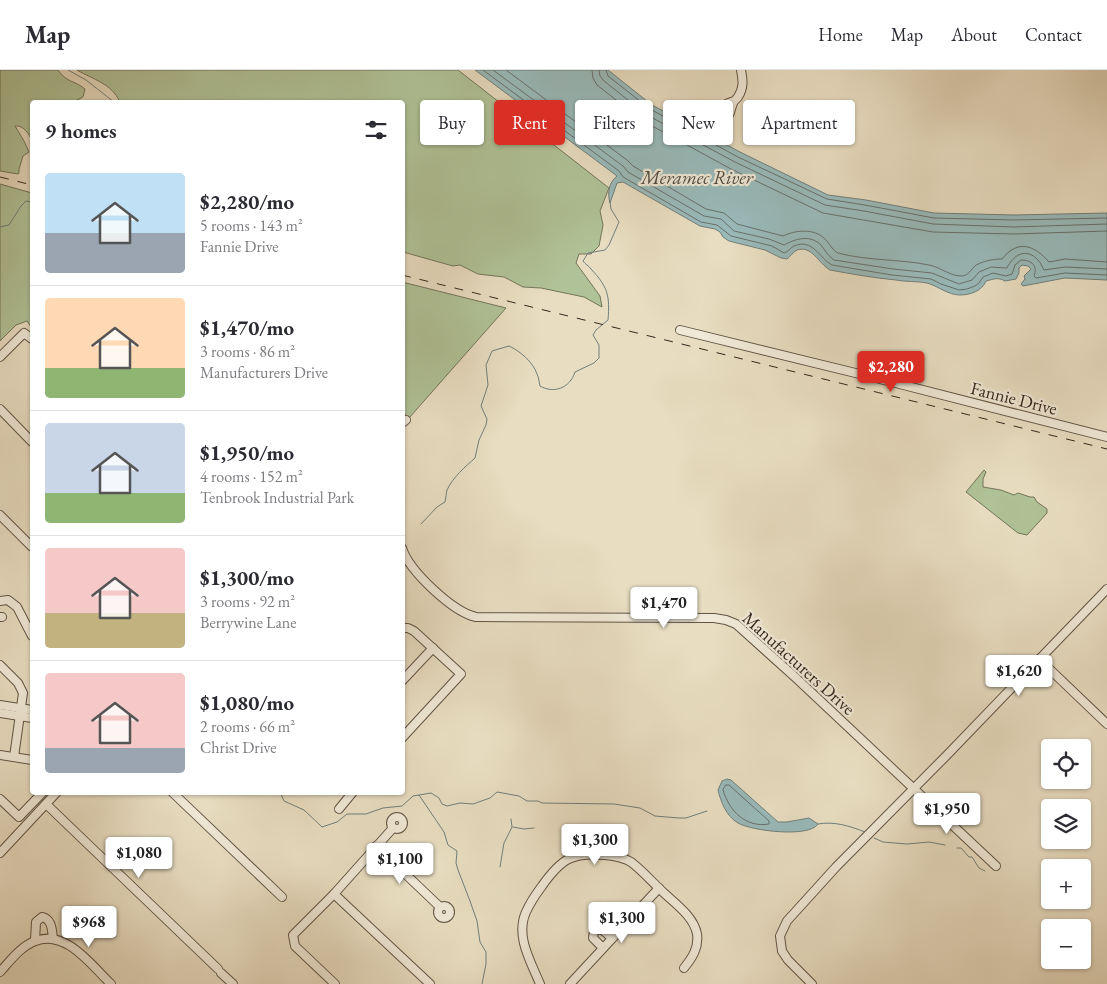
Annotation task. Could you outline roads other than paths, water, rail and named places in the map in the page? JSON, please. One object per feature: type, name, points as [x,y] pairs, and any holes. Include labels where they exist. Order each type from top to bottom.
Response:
[{"type":"street","points":[[734,101],[742,89],[741,70]]},
{"type":"street","name":"Fannie Drive","points":[[680,330],[880,378],[1107,437]]},
{"type":"street","points":[[0,357],[24,333],[30,338]]},
{"type":"street","points":[[0,409],[30,440]]},
{"type":"street","points":[[0,515],[30,545]]},
{"type":"street","name":"Manufacturers Drive","points":[[405,556],[414,569],[453,607],[469,616],[487,622],[711,618],[731,622],[745,631],[996,866]]},
{"type":"street","points":[[812,984],[788,960],[782,951],[779,939],[783,928],[794,913],[836,867],[1107,590]]},
{"type":"street","points":[[0,601],[8,600],[17,607],[30,632]]},
{"type":"street","points":[[405,628],[414,631],[461,674],[405,735]]},
{"type":"street","points":[[405,679],[433,648]]},
{"type":"street","points":[[1039,659],[1107,724]]},
{"type":"street","points":[[0,665],[20,687],[23,699],[14,758]]},
{"type":"street","points":[[0,705],[30,717]]},
{"type":"street","points":[[0,713],[30,710]]},
{"type":"street","points":[[0,755],[30,760]]},
{"type":"street","points":[[0,800],[19,817],[40,795]]},
{"type":"street","points":[[0,854],[54,795]]},
{"type":"street","points":[[175,795],[282,897]]},
{"type":"street","points":[[339,809],[351,795]]},
{"type":"street","points":[[46,804],[233,984]]},
{"type":"street","points":[[335,984],[295,946],[294,935],[334,894],[393,828]]},
{"type":"street","points":[[376,846],[440,907]]},
{"type":"street","points":[[540,984],[524,944],[522,926],[524,914],[558,865],[572,857],[585,855],[620,858],[630,862],[689,917],[697,932],[696,951],[684,968]]},
{"type":"street","points":[[570,984],[658,888]]},
{"type":"street","points":[[334,894],[430,984]]},
{"type":"street","points":[[35,941],[36,922],[42,917],[47,918],[50,923],[53,939]]},
{"type":"street","points":[[603,948],[593,938],[595,930],[602,929],[612,938]]},
{"type":"street","points":[[0,972],[18,953],[35,941],[53,939],[70,945],[111,984]]},
{"type":"water","name":"Meramec River","points":[[475,70],[608,70],[646,100],[575,100],[575,145],[565,137],[565,100],[515,100]]},
{"type":"water","name":"Meramec River","points":[[653,106],[663,111],[663,145],[727,145],[828,195],[934,213],[1014,215],[1107,213],[1107,280],[1065,278],[1023,286],[1021,284],[1025,279],[1024,276],[1031,269],[1028,266],[1022,265],[1019,268],[1016,279],[986,281],[975,292],[956,295],[927,283],[830,270],[807,250],[797,250],[787,259],[765,250],[729,241],[715,229],[700,226],[623,182],[617,183],[610,203],[609,188],[617,176],[575,145],[653,145]]},
{"type":"water","points":[[731,780],[778,822],[809,818],[818,824],[804,831],[780,832],[767,831],[738,823],[727,813],[718,790],[722,781]]},
{"type":"waterway","points":[[68,70],[86,80],[111,100]]},
{"type":"waterway","points":[[0,227],[9,225],[21,206],[26,201],[30,202]]},
{"type":"waterway","points":[[421,524],[437,507],[445,502],[447,490],[452,481],[475,458],[487,419],[481,406],[488,385],[486,365],[492,351],[509,346],[517,351],[526,357],[532,365],[538,376],[540,386],[551,389],[565,386],[573,378],[575,372],[594,363],[599,358],[599,345],[593,335],[608,320],[609,304],[607,292],[601,281],[583,261],[588,253],[605,250],[609,245],[619,222],[611,209],[610,202]]},
{"type":"waterway","points":[[419,795],[431,793],[439,798],[442,804],[447,806],[460,803],[473,804],[490,798],[497,792],[519,796],[527,801],[542,803],[614,804],[640,808],[655,816],[686,818],[707,811]]},
{"type":"waterway","points":[[281,795],[284,801],[304,810],[322,827],[337,822],[347,814],[366,814],[383,808],[402,806],[413,796],[419,795],[444,832],[448,845],[457,851],[456,863],[458,870],[477,921],[480,942],[486,952],[482,984]]},
{"type":"waterway","points":[[500,867],[504,843],[512,827],[511,819]]},
{"type":"waterway","points":[[818,824],[842,825],[865,832]]},
{"type":"waterway","points":[[513,827],[534,828]]},
{"type":"waterway","points":[[874,838],[883,842],[907,844],[929,842],[945,845]]},
{"type":"waterway","points":[[957,848],[961,848],[969,857],[972,857],[979,868],[985,871]]},
{"type":"railway","points":[[0,177],[30,184]]},
{"type":"railway","points":[[405,276],[1107,449]]}]
